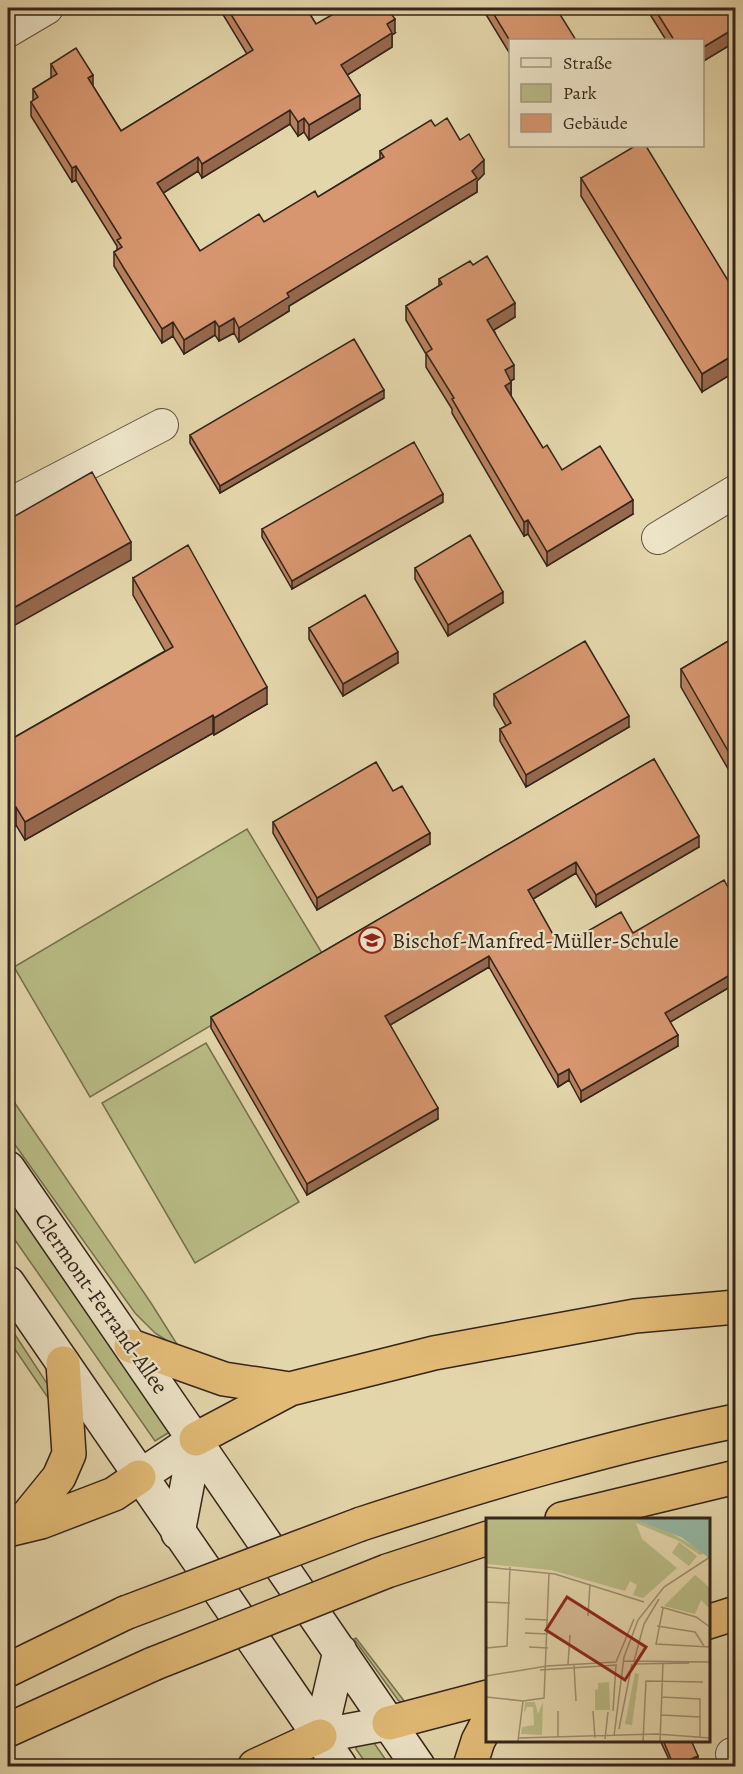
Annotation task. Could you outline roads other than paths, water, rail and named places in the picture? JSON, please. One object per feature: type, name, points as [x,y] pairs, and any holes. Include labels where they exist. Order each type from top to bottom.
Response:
[{"type":"highway","points":[[196,1439],[290,1389],[434,1353],[635,1316],[735,1307]]},
{"type":"highway","points":[[131,1346],[224,1379],[290,1389]]},
{"type":"highway","points":[[14,1528],[59,1477],[69,1454],[63,1363]]},
{"type":"highway","points":[[8,1671],[125,1613],[361,1524],[496,1481],[655,1438],[735,1421]]},
{"type":"highway","points":[[14,1528],[41,1522],[114,1494],[140,1477]]},
{"type":"highway","points":[[566,1518],[735,1477]]},
{"type":"highway","points":[[8,1730],[153,1664],[387,1571],[486,1539]]},
{"type":"highway","points":[[710,1621],[735,1613]]},
{"type":"highway","points":[[389,1723],[486,1698]]},
{"type":"highway","points":[[470,1767],[478,1740],[486,1726]]},
{"type":"highway","points":[[255,1767],[288,1749],[320,1736]]},
{"type":"street","points":[[8,31],[47,8]]},
{"type":"street","points":[[8,505],[162,425]]},
{"type":"street","points":[[658,538],[735,491]]},
{"type":"street","name":"Clermont-Ferrand-Allee","points":[[8,1168],[196,1439],[418,1767]]},
{"type":"street","points":[[8,1282],[340,1767]]},
{"type":"street","points":[[140,1477],[196,1439]]},
{"type":"street","points":[[178,1533],[196,1439]]},
{"type":"street","points":[[320,1736],[340,1651]]},
{"type":"street","points":[[320,1736],[389,1723]]},
{"type":"place","name":"Bischof-Manfred-Müller-Schule","points":[[372,940]]}]
